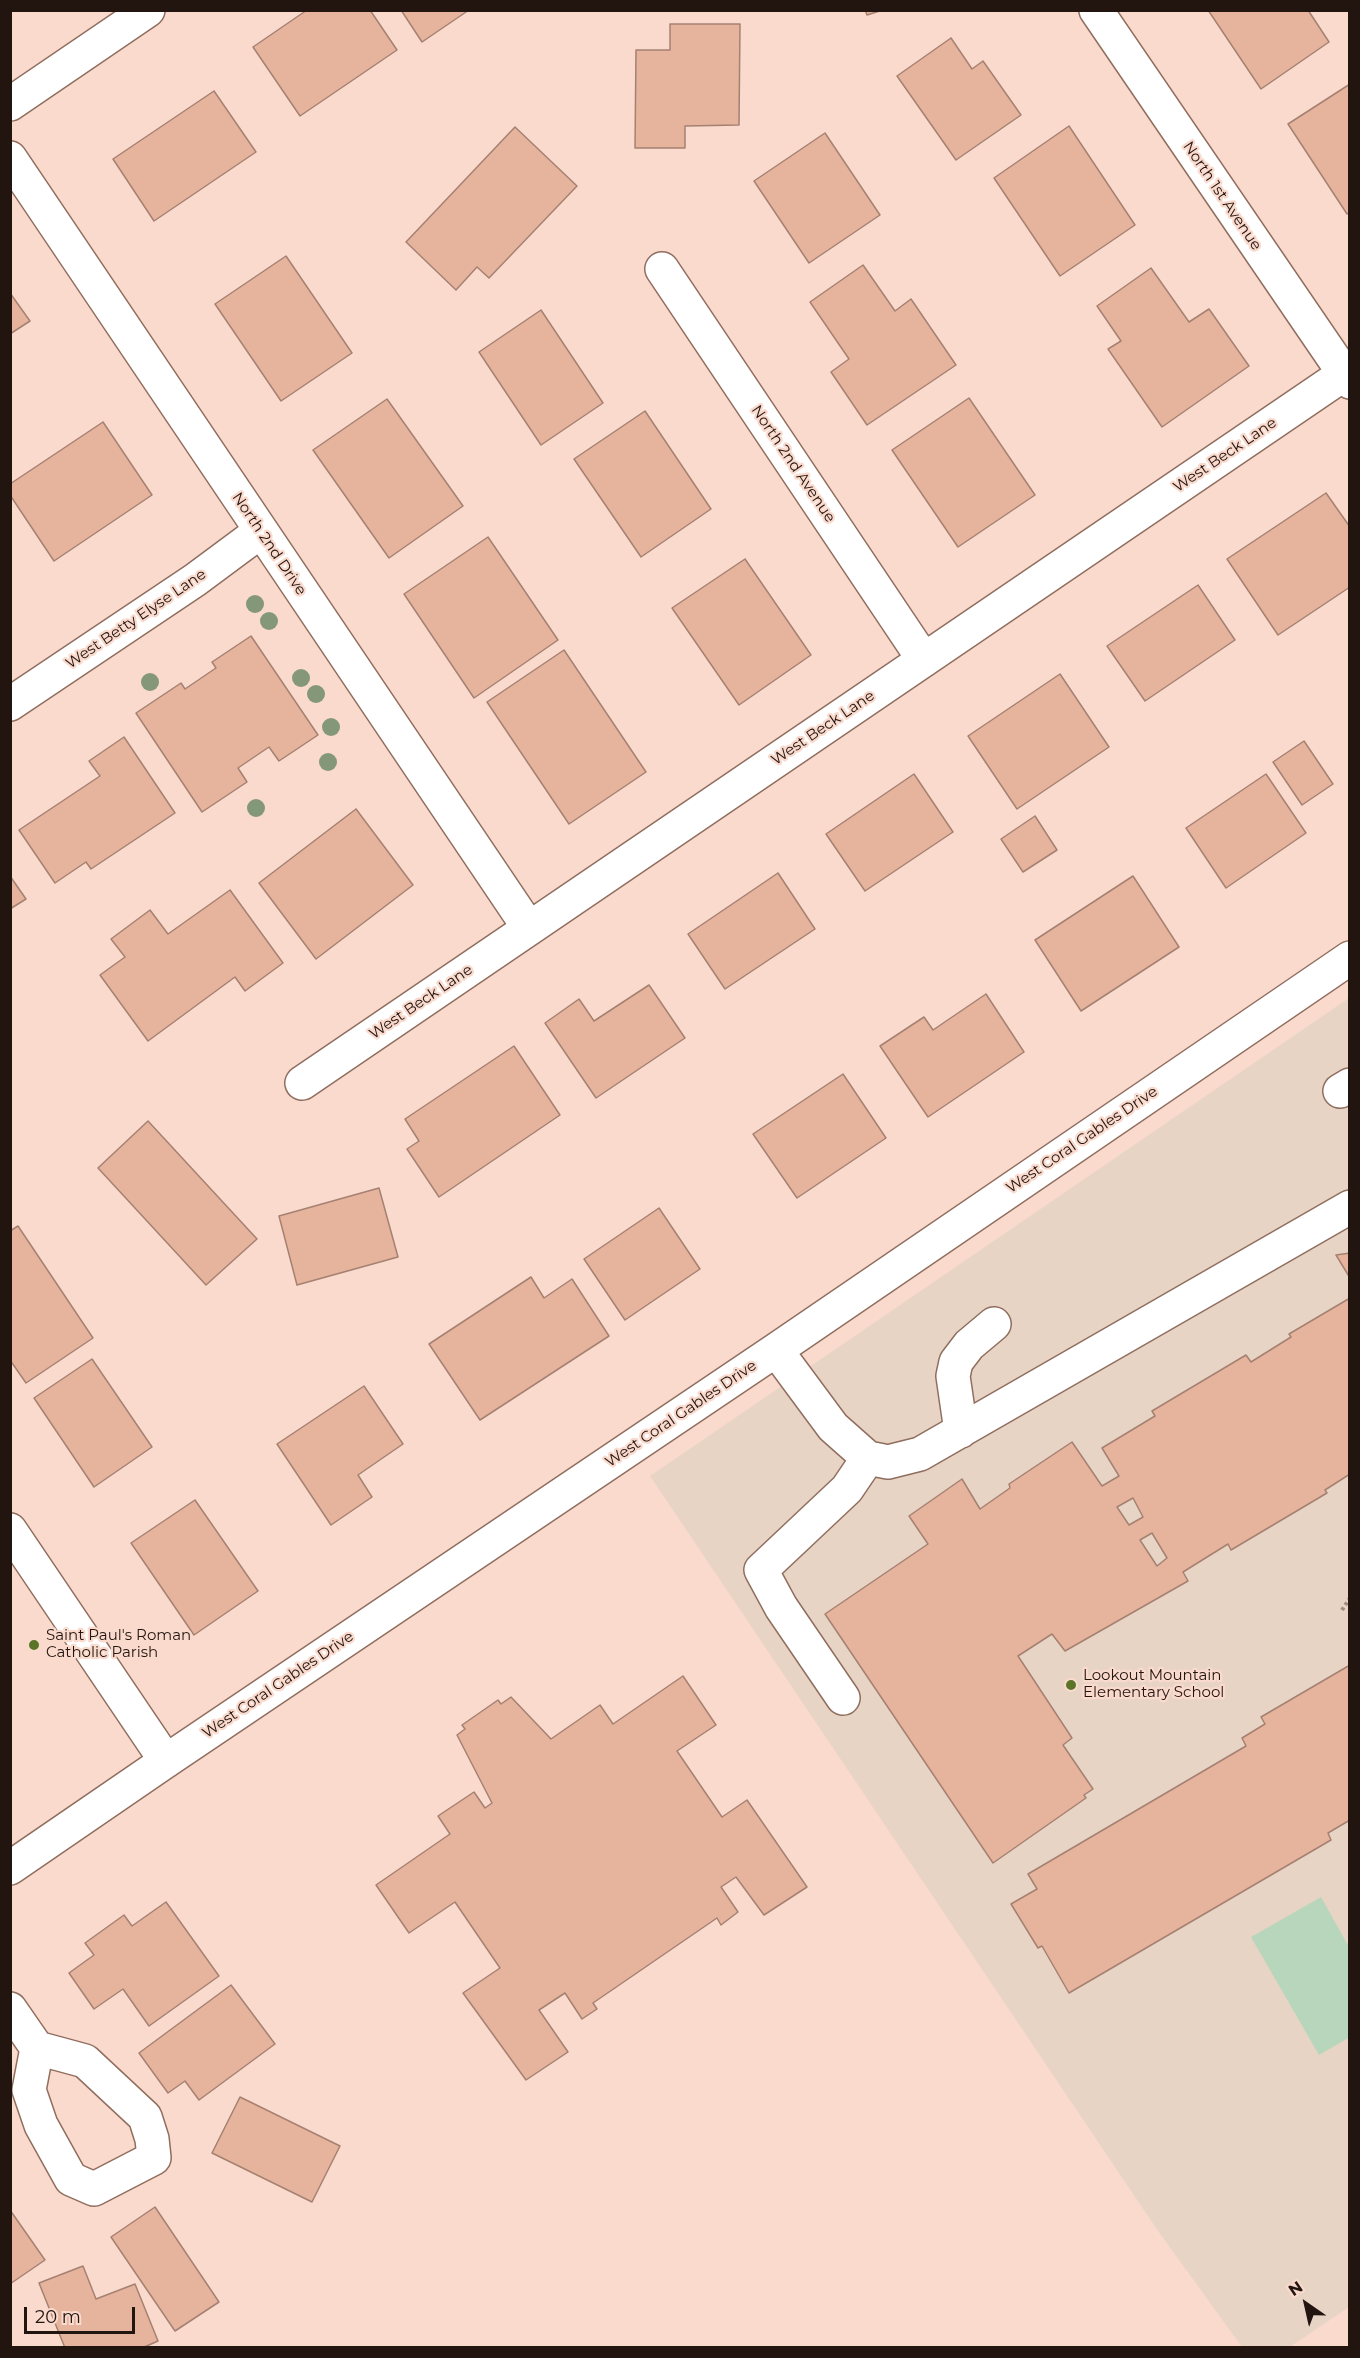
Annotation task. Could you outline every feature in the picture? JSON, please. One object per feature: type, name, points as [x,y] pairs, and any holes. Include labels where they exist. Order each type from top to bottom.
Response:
[{"type":"street","points":[[10,104],[148,10]]},
{"type":"street","name":"North 1st Avenue","points":[[1096,10],[1347,378]]},
{"type":"street","name":"North 2nd Drive","points":[[10,158],[529,928]]},
{"type":"street","name":"North 2nd Avenue","points":[[662,269],[924,660]]},
{"type":"street","name":"West Beck Lane","points":[[302,1083],[924,660],[1347,378]]},
{"type":"street","name":"West Betty Elyse Lane","points":[[10,704],[195,580],[261,531]]},
{"type":"street","name":"West Coral Gables Drive","points":[[10,1868],[776,1350],[1350,958]]},
{"type":"street","points":[[776,1350],[833,1426],[868,1458],[888,1462],[920,1454],[962,1431],[1350,1207]]},
{"type":"street","points":[[962,1431],[953,1376],[956,1362],[969,1345],[994,1324]]},
{"type":"street","points":[[843,1698],[781,1607],[761,1570],[847,1489],[868,1458]]},
{"type":"street","points":[[10,1530],[166,1761]]},
{"type":"street","points":[[10,2009],[37,2048]]},
{"type":"path","points":[[1342,1610],[1350,1599]]},
{"type":"shaded area","name":"Lookout Mountain Elementary School","points":[[1349,998],[1349,2307],[1290,2347],[1242,2347],[1158,2231],[650,1476]]},
{"type":"green space","points":[[1321,1897],[1349,1947],[1350,2037],[1319,2055],[1251,1937]]},
{"type":"building","points":[[307,10],[370,10],[397,50],[300,116],[253,47]]},
{"type":"building","points":[[401,10],[469,10],[422,42]]},
{"type":"building","points":[[865,10],[883,10],[867,15]]},
{"type":"building","points":[[1208,10],[1308,10],[1329,42],[1261,89]]},
{"type":"building","points":[[670,24],[740,24],[739,125],[685,126],[685,148],[635,148],[636,50],[670,50]]},
{"type":"building","points":[[951,38],[972,69],[983,61],[1021,115],[956,160],[897,76]]},
{"type":"building","points":[[1350,84],[1350,212],[1347,214],[1288,124]]},
{"type":"building","points":[[214,91],[256,152],[154,221],[113,159]]},
{"type":"building","points":[[1069,126],[1135,225],[1060,276],[994,178]]},
{"type":"building","points":[[515,127],[577,186],[489,278],[477,267],[456,290],[406,242]]},
{"type":"building","points":[[825,133],[880,215],[809,263],[754,181]]},
{"type":"building","points":[[286,256],[352,353],[281,401],[215,304]]},
{"type":"building","points":[[863,265],[895,311],[911,299],[956,365],[867,425],[831,372],[849,359],[810,302]]},
{"type":"building","points":[[1151,268],[1189,322],[1209,309],[1249,366],[1162,427],[1108,349],[1121,341],[1097,306]]},
{"type":"building","points":[[10,293],[30,321],[10,334]]},
{"type":"building","points":[[541,310],[603,403],[541,445],[479,352]]},
{"type":"building","points":[[969,398],[1035,495],[958,547],[892,450]]},
{"type":"building","points":[[387,399],[463,506],[389,558],[313,450]]},
{"type":"building","points":[[645,411],[711,509],[641,557],[574,459]]},
{"type":"building","points":[[103,422],[152,495],[54,561],[10,495],[10,484]]},
{"type":"building","points":[[1326,493],[1350,527],[1350,587],[1278,635],[1227,559]]},
{"type":"building","points":[[488,537],[558,640],[474,698],[404,594]]},
{"type":"building","points":[[745,559],[811,655],[739,705],[672,608]]},
{"type":"building","points":[[1198,585],[1235,640],[1145,701],[1107,646]]},
{"type":"building","points":[[251,636],[318,735],[279,761],[269,747],[238,768],[247,782],[202,812],[136,713],[181,683],[185,689],[216,668],[212,662]]},
{"type":"building","points":[[564,650],[646,772],[569,824],[487,702]]},
{"type":"building","points":[[1060,674],[1109,747],[1017,809],[968,736]]},
{"type":"building","points":[[124,737],[175,813],[91,869],[86,862],[55,883],[19,830],[100,776],[89,761]]},
{"type":"building","points":[[1304,741],[1333,784],[1302,805],[1273,762]]},
{"type":"building","points":[[914,774],[953,832],[865,891],[826,834]]},
{"type":"building","points":[[1266,774],[1306,833],[1226,888],[1186,828]]},
{"type":"building","points":[[356,809],[413,885],[316,959],[259,883]]},
{"type":"building","points":[[1035,816],[1057,850],[1023,872],[1001,839]]},
{"type":"building","points":[[778,873],[815,929],[725,989],[688,934]]},
{"type":"building","points":[[10,876],[26,899],[10,909]]},
{"type":"building","points":[[1133,876],[1179,947],[1081,1011],[1035,940]]},
{"type":"building","points":[[230,890],[283,963],[245,991],[235,977],[148,1041],[100,975],[125,957],[111,939],[150,910],[168,934]]},
{"type":"building","points":[[649,985],[685,1038],[596,1098],[545,1023],[579,999],[594,1021]]},
{"type":"building","points":[[986,994],[1024,1052],[928,1117],[880,1046],[924,1017],[933,1030]]},
{"type":"building","points":[[514,1046],[560,1115],[439,1197],[407,1149],[419,1141],[405,1119]]},
{"type":"building","points":[[843,1074],[886,1138],[797,1198],[753,1134]]},
{"type":"building","points":[[148,1121],[257,1239],[206,1285],[98,1168]]},
{"type":"building","points":[[379,1188],[398,1257],[297,1285],[279,1216]]},
{"type":"building","points":[[659,1208],[700,1269],[625,1320],[584,1259]]},
{"type":"building","points":[[18,1226],[93,1338],[26,1383],[10,1360],[10,1231]]},
{"type":"building","points":[[1350,1253],[1350,1278],[1336,1255]]},
{"type":"building","points":[[531,1277],[544,1298],[572,1279],[609,1336],[480,1420],[429,1344]]},
{"type":"building","points":[[1350,1298],[1350,1474],[1325,1490],[1327,1493],[1231,1550],[1228,1544],[1183,1572],[1188,1581],[1065,1651],[1052,1634],[1018,1656],[1072,1738],[1063,1745],[1093,1789],[1084,1795],[1086,1798],[993,1863],[825,1614],[928,1544],[909,1516],[962,1479],[980,1509],[1010,1488],[1009,1484],[1072,1442],[1102,1486],[1119,1476],[1102,1448],[1155,1416],[1152,1411],[1246,1355],[1251,1362],[1291,1337],[1289,1334]],"holes":[[[1133,1498],[1143,1517],[1129,1525],[1117,1507]],[[1152,1533],[1167,1558],[1157,1566],[1140,1540]]]},
{"type":"building","points":[[92,1359],[152,1447],[94,1487],[34,1398]]},
{"type":"building","points":[[364,1386],[403,1444],[358,1475],[372,1497],[331,1525],[277,1444]]},
{"type":"building","points":[[195,1500],[258,1591],[194,1635],[131,1543]]},
{"type":"building","points":[[1350,1665],[1350,1820],[1328,1833],[1331,1840],[1069,1993],[1042,1946],[1038,1948],[1011,1904],[1037,1889],[1028,1874],[1246,1746],[1242,1738],[1265,1724],[1261,1717]]},
{"type":"building","points":[[683,1676],[716,1725],[677,1751],[722,1817],[747,1800],[807,1887],[764,1915],[736,1877],[721,1887],[738,1912],[721,1925],[717,1918],[593,2003],[597,2009],[582,2019],[565,1993],[539,2010],[568,2052],[526,2080],[463,1993],[500,1968],[455,1902],[409,1933],[376,1885],[450,1834],[438,1816],[474,1792],[485,1808],[492,1803],[457,1735],[465,1729],[462,1725],[498,1700],[501,1704],[511,1697],[551,1739],[600,1705],[613,1724]]},
{"type":"building","points":[[166,1902],[219,1976],[149,2026],[123,1989],[94,2009],[69,1973],[94,1955],[85,1943],[124,1915],[132,1926]]},
{"type":"building","points":[[231,1985],[275,2044],[199,2100],[185,2081],[168,2093],[139,2053]]},
{"type":"building","points":[[240,2097],[340,2146],[312,2202],[212,2153]]},
{"type":"building","points":[[155,2207],[219,2302],[175,2331],[111,2237]]},
{"type":"building","points":[[10,2210],[45,2260],[10,2284]]},
{"type":"building","points":[[83,2266],[96,2299],[135,2284],[158,2341],[142,2348],[65,2348],[39,2283]]},
{"type":"place","name":"Saint Paul's Roman Catholic Parish","points":[[34,1645]]},
{"type":"place","name":"Lookout Mountain Elementary School","points":[[1071,1685]]}]
